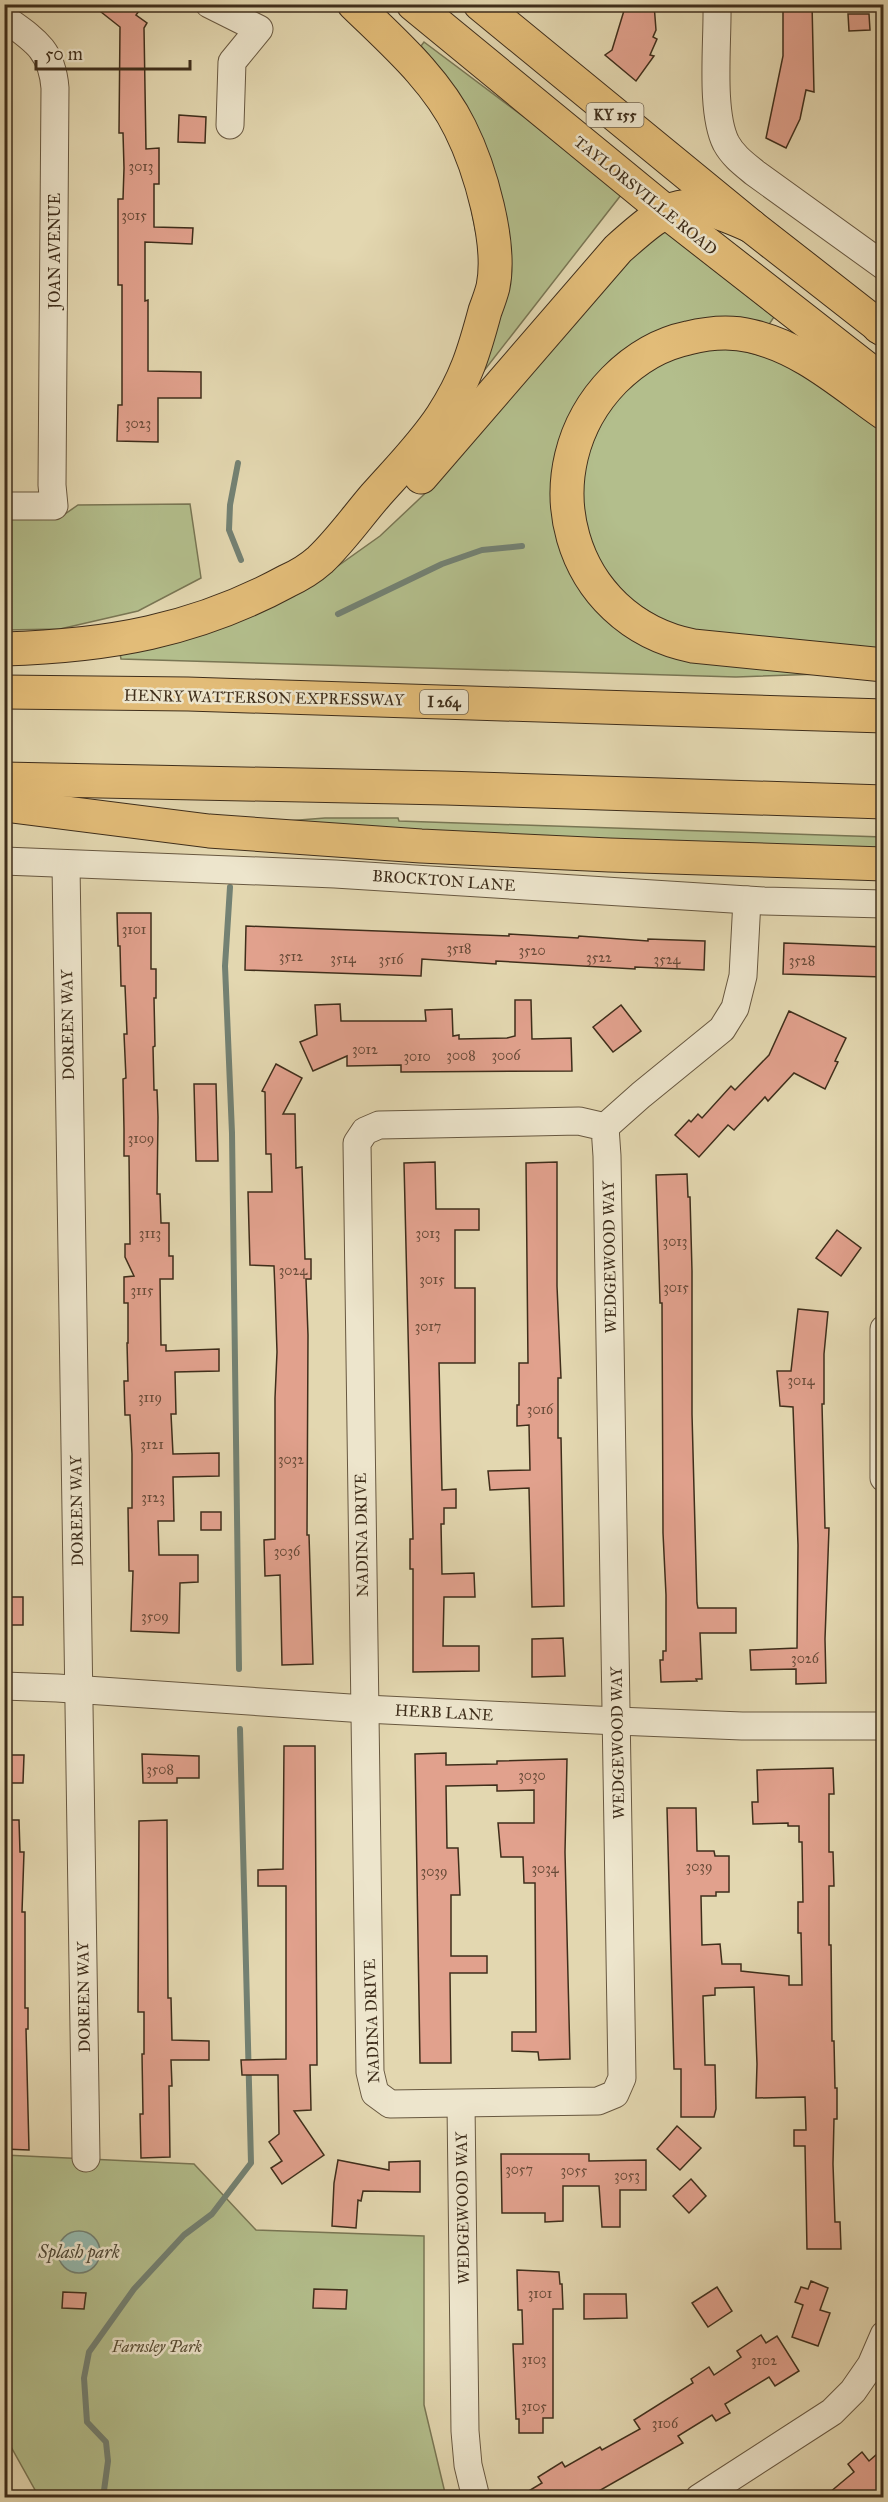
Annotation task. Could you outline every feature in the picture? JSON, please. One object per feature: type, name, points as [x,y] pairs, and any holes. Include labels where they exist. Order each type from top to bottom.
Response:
[{"type":"main road","points":[[4,649],[66,647],[144,635],[216,613],[289,580],[319,561],[419,446],[442,416],[470,364],[493,285],[491,225],[486,196],[460,126],[431,82],[410,58],[354,4]]},
{"type":"main road","name":"TAYLORSVILLE ROAD","points":[[413,4],[664,211],[884,382]]},
{"type":"main road","name":"KY 155","points":[[480,4],[751,226],[882,329]]},
{"type":"main road","points":[[346,529],[401,497],[431,468],[618,249],[653,218],[664,211],[683,207],[700,207],[751,226]]},
{"type":"main road","points":[[884,414],[811,359],[789,348],[749,335],[721,333],[676,340],[654,349],[633,362],[604,390],[585,421],[571,454],[567,496],[568,520],[579,555],[588,574],[615,606],[660,636],[693,646],[884,665]]},
{"type":"main road","name":"HENRY WATTERSON EXPRESSWAY","points":[[4,692],[200,694],[884,716]]},
{"type":"main road","points":[[4,779],[457,788],[884,802]]},
{"type":"main road","points":[[4,805],[209,831],[421,846],[884,864]]},
{"type":"street","points":[[209,4],[259,29],[232,62],[230,125]]},
{"type":"street","points":[[717,4],[718,116],[726,142],[736,157],[755,173],[884,266]]},
{"type":"street","name":"JOAN AVENUE","points":[[4,18],[44,50],[53,70],[52,485],[54,506],[4,506]]},
{"type":"street","name":"BROCKTON LANE","points":[[4,861],[410,877],[747,900],[884,903]]},
{"type":"street","name":"DOREEN WAY","points":[[66,865],[86,2158]]},
{"type":"street","points":[[605,1127],[640,1095],[700,1048],[727,1022],[735,1008],[743,976],[747,900]]},
{"type":"street","name":"NADINA DRIVE","points":[[461,2104],[390,2104],[379,2098],[372,2085],[357,1143],[365,1131],[379,1125],[579,1121],[605,1127]]},
{"type":"street","name":"WEDGEWOOD WAY","points":[[476,2498],[468,2465],[465,2431],[461,2104],[597,2101],[610,2097],[619,2089],[622,2078],[605,1127]]},
{"type":"street","points":[[884,1329],[884,1478]]},
{"type":"street","name":"HERB LANE","points":[[4,1686],[365,1709],[616,1721],[742,1726],[884,1726]]},
{"type":"street","points":[[699,2498],[832,2412],[853,2391],[871,2365],[884,2335]]},
{"type":"green space","points":[[424,42],[524,117],[621,195],[483,372],[494,325],[445,75],[421,46]]},
{"type":"green space","points":[[659,226],[774,317],[768,326],[718,321],[569,421],[594,599],[821,674],[736,677],[121,659],[120,654],[318,580],[380,536],[433,486]]},
{"type":"green space","points":[[725,346],[792,364],[883,427],[883,651],[685,629],[666,622],[630,600],[594,556],[580,507],[581,468],[612,400],[661,361]]},
{"type":"green space","points":[[190,504],[201,578],[138,611],[60,629],[5,630],[4,516],[62,516],[78,505]]},
{"type":"green space","points":[[325,818],[398,818],[399,821],[883,837],[884,853],[445,836],[286,821]]},
{"type":"green space","name":"Farnsley Park","points":[[4,2155],[194,2164],[256,2230],[424,2236],[424,2405],[446,2497],[39,2497],[5,2436]]},
{"type":"water","name":"Splash park","points":[[79,2231],[87,2232],[94,2237],[99,2244],[99,2260],[94,2267],[87,2272],[79,2273],[71,2272],[64,2267],[59,2260],[58,2252],[59,2244],[64,2237],[71,2232]]},
{"type":"building","points":[[91,4],[144,4],[136,15],[147,23],[144,28],[146,149],[159,148],[159,184],[154,184],[154,227],[193,228],[192,244],[145,242],[148,371],[201,372],[201,398],[158,398],[158,442],[117,441],[118,405],[122,405],[122,285],[118,285],[118,199],[123,199],[124,168],[123,133],[119,133],[120,27]]},
{"type":"building","points":[[626,4],[654,4],[656,30],[653,37],[657,39],[650,55],[654,56],[636,81],[605,55],[612,50]]},
{"type":"building","points":[[783,4],[812,4],[814,92],[806,90],[800,119],[786,148],[766,138],[783,56]]},
{"type":"building","points":[[848,14],[869,14],[870,30],[849,31]]},
{"type":"building","points":[[179,115],[206,117],[205,143],[178,142]]},
{"type":"building","points":[[117,913],[151,913],[151,969],[156,969],[155,1046],[153,1047],[154,1090],[157,1090],[158,1117],[157,1194],[160,1194],[161,1223],[169,1223],[169,1256],[173,1256],[173,1279],[160,1279],[161,1345],[166,1345],[166,1351],[219,1349],[219,1371],[175,1372],[176,1414],[171,1414],[173,1454],[219,1453],[219,1476],[173,1477],[174,1521],[158,1521],[159,1555],[198,1555],[198,1582],[180,1583],[179,1633],[131,1631],[133,1571],[129,1571],[128,1508],[132,1508],[132,1454],[130,1415],[125,1415],[124,1381],[128,1381],[128,1303],[124,1303],[124,1277],[134,1276],[125,1257],[125,1244],[130,1244],[129,1156],[124,1156],[123,1079],[126,1078],[124,1034],[127,1034],[125,986],[121,986]]},
{"type":"building","points":[[246,926],[509,936],[509,934],[578,938],[579,936],[648,941],[648,939],[705,941],[704,970],[635,967],[635,969],[496,961],[496,964],[422,959],[421,976],[245,970]]},
{"type":"building","points":[[784,943],[884,947],[884,977],[783,974]]},
{"type":"building","points":[[515,1000],[531,1000],[532,1039],[571,1038],[572,1071],[401,1072],[401,1065],[347,1066],[347,1056],[313,1071],[300,1042],[317,1035],[315,1005],[340,1004],[341,1021],[426,1021],[425,1010],[452,1009],[453,1036],[459,1035],[459,1039],[507,1038],[515,1036]]},
{"type":"building","points":[[621,1005],[641,1031],[613,1052],[593,1027]]},
{"type":"building","points":[[789,1011],[846,1038],[825,1089],[794,1073],[768,1101],[765,1097],[734,1130],[728,1125],[699,1157],[675,1135],[698,1114],[702,1118],[731,1086],[735,1090],[769,1055]]},
{"type":"building","points":[[276,1064],[302,1078],[283,1114],[295,1114],[296,1168],[302,1167],[305,1259],[311,1259],[311,1279],[306,1279],[307,1535],[309,1535],[313,1664],[282,1665],[280,1575],[265,1576],[264,1540],[275,1539],[277,1352],[274,1266],[250,1265],[248,1192],[272,1192],[271,1154],[266,1154],[265,1092],[262,1091]]},
{"type":"building","points":[[194,1084],[216,1084],[218,1161],[196,1161]]},
{"type":"building","points":[[435,1162],[436,1209],[479,1209],[479,1230],[455,1230],[455,1288],[475,1288],[475,1363],[439,1363],[442,1490],[456,1489],[456,1508],[444,1508],[444,1524],[441,1524],[442,1574],[474,1573],[475,1597],[444,1597],[443,1646],[479,1646],[479,1671],[413,1672],[413,1569],[410,1569],[410,1539],[413,1539],[404,1163]]},
{"type":"building","points":[[557,1162],[557,1286],[561,1378],[558,1378],[558,1438],[561,1438],[564,1606],[532,1607],[529,1488],[490,1490],[488,1471],[530,1470],[529,1425],[517,1426],[519,1363],[528,1363],[526,1163]]},
{"type":"building","points":[[687,1174],[688,1197],[690,1197],[692,1271],[692,1414],[697,1603],[698,1608],[736,1608],[736,1633],[700,1633],[702,1679],[661,1682],[660,1660],[663,1660],[663,1651],[666,1651],[666,1595],[663,1533],[662,1303],[660,1303],[656,1175]]},
{"type":"building","points":[[837,1230],[861,1248],[841,1276],[816,1258]]},
{"type":"building","points":[[798,1309],[828,1312],[824,1354],[824,1404],[822,1404],[825,1528],[829,1528],[825,1639],[826,1683],[796,1684],[796,1669],[751,1670],[750,1650],[797,1648],[798,1545],[793,1407],[780,1406],[777,1371],[791,1371]]},
{"type":"building","points":[[201,1512],[221,1512],[221,1530],[201,1530]]},
{"type":"building","points":[[4,1597],[23,1597],[23,1625],[4,1625]]},
{"type":"building","points":[[563,1638],[565,1676],[532,1677],[532,1639]]},
{"type":"building","points":[[284,1746],[315,1746],[317,2065],[310,2065],[311,2110],[294,2111],[324,2155],[282,2184],[271,2168],[282,2161],[269,2142],[279,2134],[278,2075],[242,2075],[241,2060],[286,2059],[286,1886],[258,1886],[258,1870],[283,1869]]},
{"type":"building","points":[[446,1753],[446,1765],[567,1759],[565,1852],[570,2059],[539,2060],[538,2052],[512,2051],[512,2032],[536,2032],[535,1883],[524,1883],[523,1857],[501,1857],[498,1823],[534,1823],[534,1790],[497,1791],[497,1785],[446,1786],[447,1848],[458,1848],[460,1895],[451,1895],[451,1956],[487,1956],[487,1973],[450,1973],[451,2063],[420,2063],[415,1754]]},
{"type":"building","points":[[142,1754],[199,1756],[199,1778],[177,1778],[177,1783],[143,1783]]},
{"type":"building","points":[[4,1755],[24,1755],[23,1783],[4,1783]]},
{"type":"building","points":[[833,1768],[834,1794],[829,1794],[829,1852],[833,1852],[834,1886],[829,1886],[829,1945],[831,1945],[832,2041],[834,2041],[835,2088],[837,2088],[833,2164],[835,2222],[840,2222],[841,2249],[807,2249],[805,2146],[794,2146],[794,2130],[806,2130],[805,2097],[756,2098],[754,1987],[715,1988],[715,1995],[703,1996],[705,2065],[715,2065],[716,2109],[714,2117],[681,2117],[681,2069],[674,2069],[667,1808],[696,1808],[697,1851],[714,1851],[715,1856],[729,1856],[729,1892],[716,1892],[716,1896],[701,1896],[702,1945],[720,1944],[722,1964],[741,1964],[741,1971],[789,1976],[789,1985],[802,1985],[801,1933],[798,1933],[798,1902],[803,1902],[802,1842],[799,1842],[799,1826],[788,1826],[788,1823],[753,1824],[752,1802],[758,1802],[757,1770]]},
{"type":"building","points":[[4,1820],[19,1820],[20,1852],[24,1852],[22,1912],[25,1912],[25,2008],[28,2008],[28,2029],[26,2029],[29,2150],[4,2149]]},
{"type":"building","points":[[167,1820],[168,1998],[171,1998],[172,2040],[209,2041],[209,2060],[171,2060],[170,2157],[141,2158],[140,2114],[143,2114],[144,2012],[138,2012],[139,1821]]},
{"type":"building","points":[[677,2126],[701,2148],[680,2170],[657,2149]]},
{"type":"building","points":[[501,2154],[589,2154],[589,2161],[646,2160],[646,2190],[620,2190],[620,2227],[602,2227],[599,2186],[563,2186],[563,2221],[545,2222],[545,2213],[502,2213]]},
{"type":"building","points":[[338,2160],[389,2170],[389,2162],[420,2161],[420,2192],[363,2191],[361,2201],[358,2200],[356,2228],[332,2226],[334,2183]]},
{"type":"building","points":[[691,2179],[706,2196],[689,2213],[673,2196]]},
{"type":"building","points":[[517,2270],[559,2272],[560,2284],[562,2284],[563,2309],[553,2309],[553,2418],[543,2418],[543,2433],[519,2433],[519,2419],[516,2419],[513,2344],[523,2344],[522,2310],[518,2310]]},
{"type":"building","points":[[811,2281],[828,2288],[820,2310],[830,2313],[818,2346],[792,2337],[803,2305],[795,2302],[801,2287],[808,2289]]},
{"type":"building","points":[[717,2287],[732,2311],[708,2327],[692,2303]]},
{"type":"building","points":[[314,2289],[347,2290],[346,2309],[313,2308]]},
{"type":"building","points":[[63,2292],[86,2293],[84,2309],[62,2308]]},
{"type":"building","points":[[584,2294],[626,2294],[627,2318],[584,2319]]},
{"type":"building","points":[[761,2335],[766,2343],[777,2336],[799,2371],[775,2386],[769,2377],[725,2404],[730,2413],[716,2421],[712,2415],[678,2436],[683,2443],[597,2492],[601,2498],[517,2498],[542,2483],[538,2477],[562,2462],[565,2467],[600,2447],[602,2450],[640,2429],[634,2420],[693,2383],[691,2379],[709,2367],[714,2375],[741,2357],[737,2351]]},
{"type":"building","points":[[884,2448],[884,2498],[823,2498],[854,2472],[848,2464],[862,2452],[869,2461]]},
{"type":"waterway","points":[[238,463],[230,505],[229,530],[241,560]]},
{"type":"waterway","points":[[338,614],[442,564],[482,550],[522,546]]},
{"type":"waterway","points":[[230,887],[225,966],[232,1133],[239,1669]]},
{"type":"waterway","points":[[103,2498],[108,2461],[106,2442],[87,2422],[84,2378],[89,2352],[134,2289],[184,2235],[212,2214],[251,2163],[240,1729]]}]
